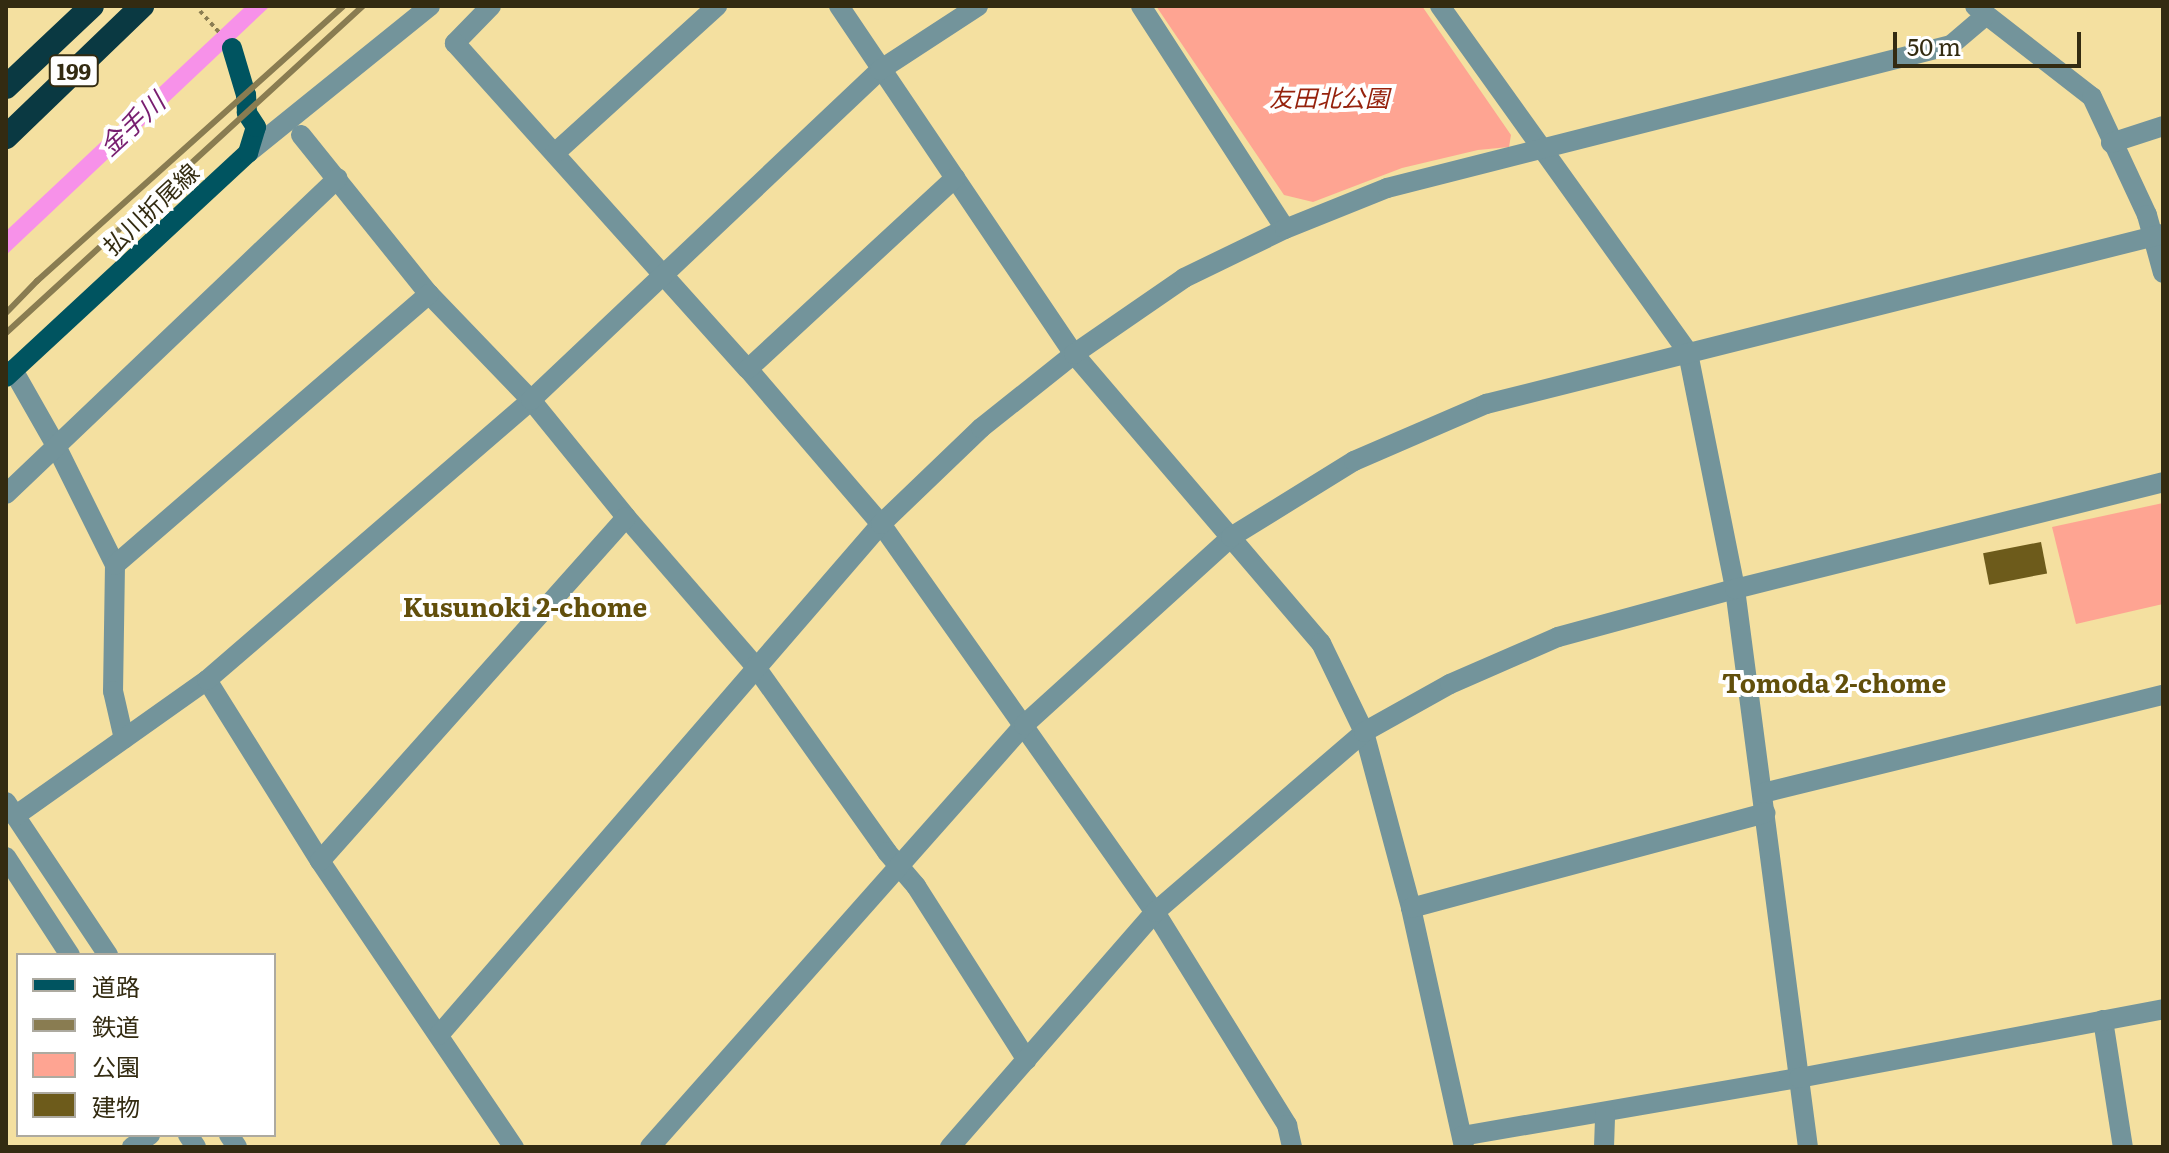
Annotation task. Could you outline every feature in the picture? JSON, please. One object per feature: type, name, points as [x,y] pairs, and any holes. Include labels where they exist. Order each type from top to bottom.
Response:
[{"type":"highway","name":"199","points":[[6,87],[92,6]]},
{"type":"highway","name":"199","points":[[6,137],[142,6]]},
{"type":"main road","points":[[232,48],[246,95],[247,113],[256,127],[248,153]]},
{"type":"main road","name":"払川折尾線","points":[[9,374],[248,153]]},
{"type":"street","points":[[248,153],[430,6]]},
{"type":"street","points":[[491,6],[455,43],[748,369],[881,524],[1155,912],[1273,1100],[1287,1125],[1292,1147]]},
{"type":"street","points":[[555,153],[717,6]]},
{"type":"street","points":[[839,6],[1074,354],[1321,643],[1364,732],[1411,908],[1463,1142],[1605,1112],[2163,1009]]},
{"type":"street","points":[[107,953],[10,809],[124,739],[207,680],[531,400],[661,273],[880,70],[978,6]]},
{"type":"street","points":[[1141,6],[1285,229]]},
{"type":"street","points":[[1440,6],[1688,353],[1735,589],[1808,1147]]},
{"type":"street","points":[[439,1035],[755,666],[881,524],[981,428],[1074,354],[1184,278],[1285,229],[1387,188],[1951,45],[1980,11],[2092,97],[2111,143],[2158,236],[2163,273]]},
{"type":"street","points":[[2111,143],[2163,126]]},
{"type":"street","points":[[301,135],[429,294],[531,400],[626,517],[755,666],[916,886],[1027,1060]]},
{"type":"street","points":[[6,494],[55,444],[338,178]]},
{"type":"street","points":[[748,369],[955,178]]},
{"type":"street","points":[[650,1147],[1024,725],[1231,537],[1354,461],[1486,404],[2158,236]]},
{"type":"street","points":[[115,565],[429,294]]},
{"type":"street","points":[[9,374],[55,444],[115,565],[113,691],[124,739]]},
{"type":"street","points":[[950,1147],[1155,912],[1364,732],[1450,684],[1558,637],[1735,589],[2163,482]]},
{"type":"street","points":[[320,861],[626,517]]},
{"type":"street","points":[[207,680],[320,861],[514,1147]]},
{"type":"street","points":[[1411,908],[1764,803],[2163,695]]},
{"type":"street","points":[[6,857],[69,953]]},
{"type":"street","points":[[2103,1020],[2123,1147]]},
{"type":"street","points":[[1604,1147],[1605,1112]]},
{"type":"green space","name":"友田北公園","points":[[1156,6],[1422,6],[1511,135],[1509,147],[1478,150],[1402,168],[1313,202],[1284,195]]},
{"type":"green space","points":[[2163,503],[2163,604],[2076,624],[2052,527]]},
{"type":"water","name":"金手川","points":[[246,6],[270,6],[6,255],[6,231]]},
{"type":"building","points":[[2041,542],[2047,573],[1989,585],[1983,553]]},
{"type":"railway","points":[[6,313],[37,281],[343,6]]},
{"type":"railway","points":[[6,333],[363,6]]},
{"type":"district","name":"Kusunoki 2-chome","points":[[525,606]]},
{"type":"district","name":"Tomoda 2-chome","points":[[1834,682]]}]
